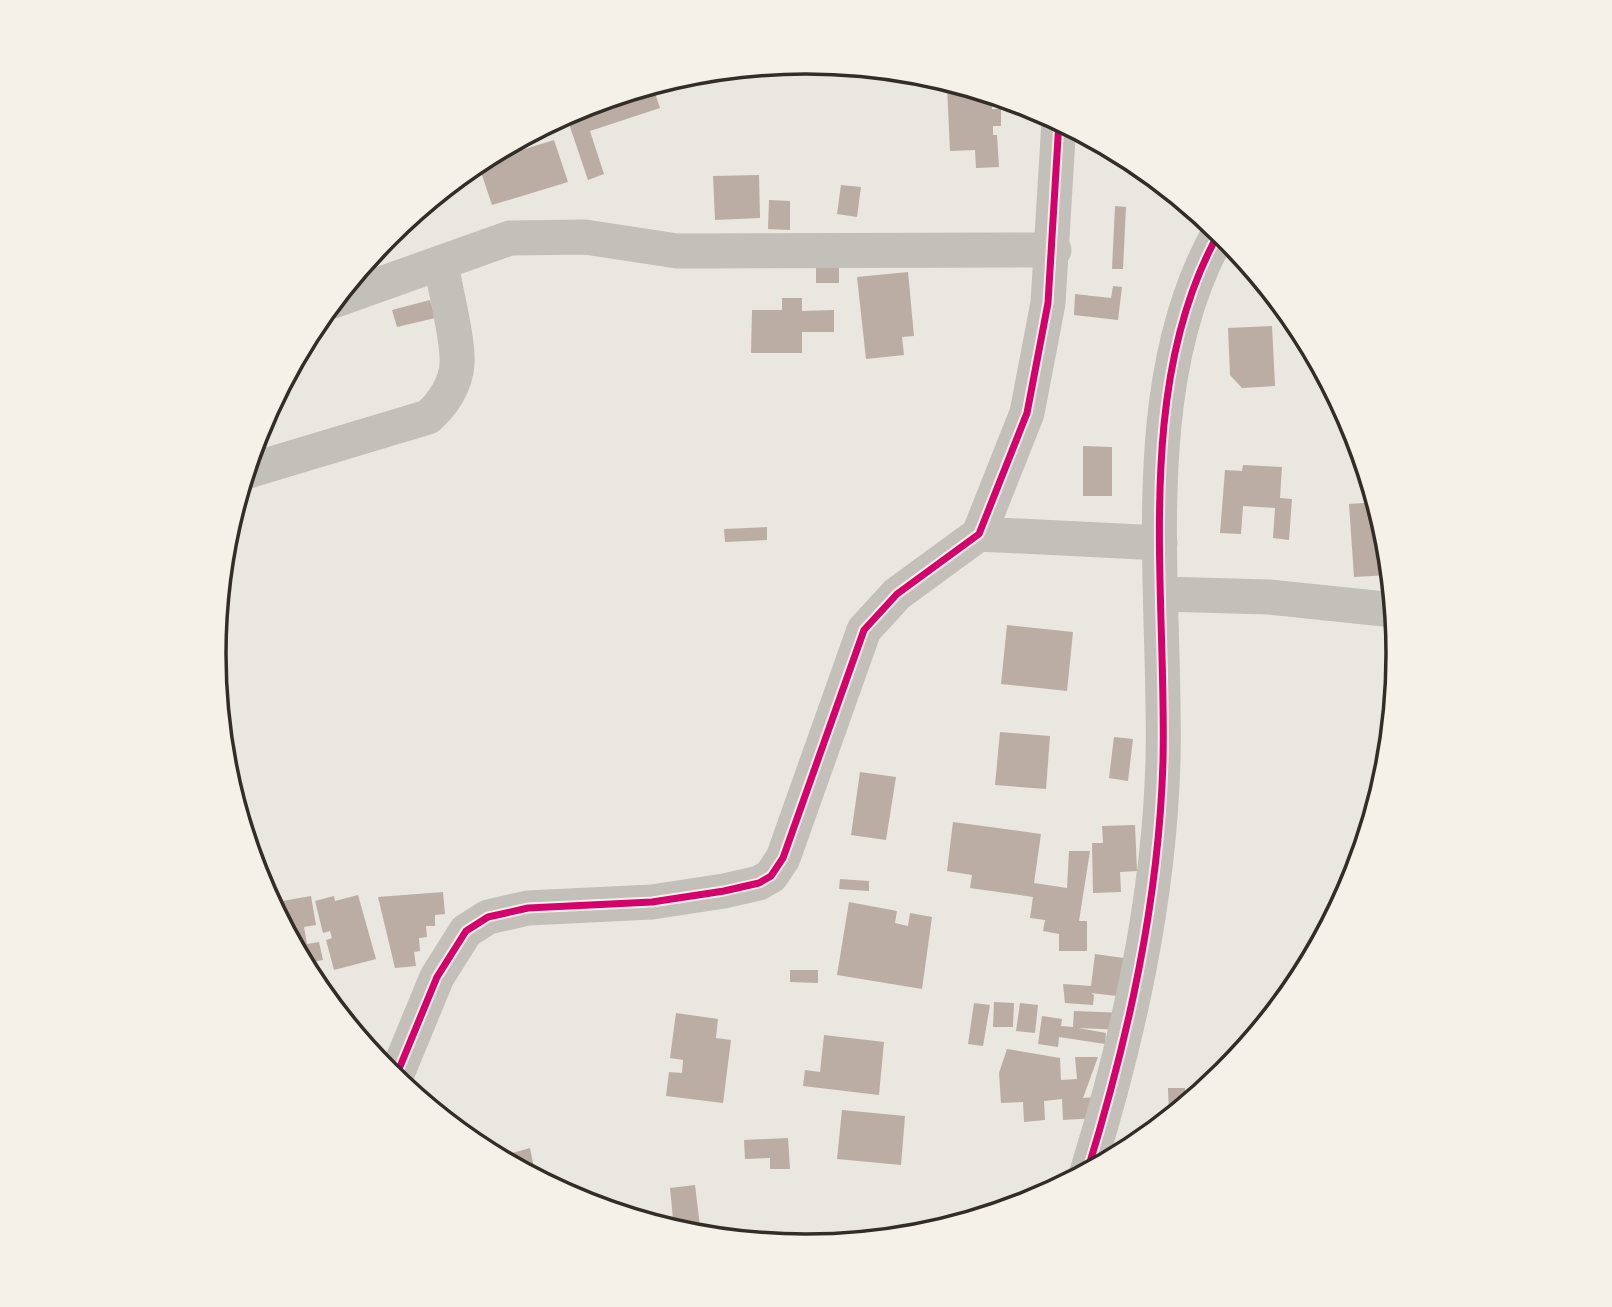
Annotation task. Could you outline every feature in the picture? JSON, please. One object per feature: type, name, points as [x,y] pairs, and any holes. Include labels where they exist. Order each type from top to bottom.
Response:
[{"type":"street","points":[[400,1067],[437,976],[466,931],[488,917],[528,908],[652,902],[758,883],[771,876],[783,858],[864,630],[897,594],[979,534],[1027,413],[1048,303],[1054,250],[1059,131]]},
{"type":"street","points":[[350,295],[510,238],[585,237],[677,251],[1054,250]]},
{"type":"street","points":[[1091,1159],[1107,1108],[1138,976],[1152,876],[1163,762],[1160,543],[1171,364],[1184,311],[1200,266],[1214,241]]},
{"type":"street","points":[[257,469],[428,417],[438,408],[452,383],[458,363],[440,264]]},
{"type":"street","points":[[979,534],[1160,543]]},
{"type":"street","points":[[1161,594],[1269,597],[1384,609]]},
{"type":"building","points":[[947,91],[992,104],[992,109],[1001,109],[1001,126],[993,126],[993,135],[997,135],[999,167],[976,168],[975,150],[950,151]]},
{"type":"building","points":[[655,93],[660,108],[590,131],[604,174],[588,180],[569,124]]},
{"type":"building","points":[[554,140],[568,182],[492,205],[482,175],[475,177],[514,152]]},
{"type":"building","points":[[759,175],[760,218],[715,220],[713,176]]},
{"type":"building","points":[[841,185],[861,187],[857,217],[837,214]]},
{"type":"building","points":[[769,200],[790,201],[790,230],[768,229]]},
{"type":"building","points":[[1115,206],[1126,207],[1123,269],[1112,269]]},
{"type":"building","points":[[816,261],[839,261],[839,283],[816,283]]},
{"type":"building","points":[[908,272],[914,336],[902,337],[904,355],[866,359],[857,277]]},
{"type":"building","points":[[1113,286],[1122,287],[1118,320],[1074,315],[1075,294],[1111,298]]},
{"type":"building","points":[[782,298],[802,298],[802,311],[834,310],[834,332],[802,332],[802,353],[751,353],[752,310],[782,310]]},
{"type":"building","points":[[430,300],[435,318],[397,327],[392,310]]},
{"type":"building","points":[[1272,326],[1275,386],[1242,388],[1230,375],[1228,328]]},
{"type":"building","points":[[1083,446],[1112,447],[1112,496],[1083,496]]},
{"type":"building","points":[[1243,465],[1282,467],[1280,498],[1292,499],[1289,540],[1273,538],[1275,508],[1243,506],[1241,534],[1220,533],[1225,470],[1242,471]]},
{"type":"building","points":[[1366,503],[1381,576],[1354,577],[1349,504]]},
{"type":"building","points":[[767,527],[767,540],[725,542],[724,529]]},
{"type":"building","points":[[1007,625],[1073,632],[1067,691],[1001,684]]},
{"type":"building","points":[[1000,732],[1050,736],[1046,789],[995,785]]},
{"type":"building","points":[[1114,737],[1133,739],[1128,781],[1109,778]]},
{"type":"building","points":[[860,772],[896,777],[886,840],[851,835]]},
{"type":"building","points":[[953,822],[1041,834],[1034,883],[1067,888],[1069,851],[1090,851],[1079,921],[1087,921],[1087,951],[1059,951],[1059,934],[1043,931],[1045,920],[1030,918],[1033,897],[970,888],[972,875],[947,871]]},
{"type":"building","points":[[1135,825],[1137,871],[1120,872],[1121,892],[1093,893],[1092,843],[1103,843],[1102,826]]},
{"type":"building","points":[[840,879],[869,881],[869,891],[839,889]]},
{"type":"building","points":[[443,892],[445,914],[435,915],[435,926],[426,926],[427,937],[419,938],[420,951],[414,952],[416,966],[395,968],[378,897]]},
{"type":"building","points":[[358,895],[376,959],[334,970],[326,940],[332,938],[330,931],[323,933],[315,901],[334,896],[335,901]]},
{"type":"building","points":[[311,896],[316,925],[304,927],[307,944],[319,942],[323,960],[315,961],[282,901]]},
{"type":"building","points":[[849,902],[897,911],[895,923],[908,926],[910,913],[932,917],[922,989],[837,975]]},
{"type":"building","points":[[1095,954],[1138,960],[1134,998],[1091,993],[1094,995],[1093,1005],[1065,1003],[1063,984],[1091,986]]},
{"type":"building","points":[[790,970],[818,970],[818,983],[790,982]]},
{"type":"building","points":[[994,1002],[1014,1003],[1013,1027],[993,1027]]},
{"type":"building","points":[[974,1003],[990,1005],[983,1046],[968,1044]]},
{"type":"building","points":[[1020,1003],[1038,1005],[1035,1033],[1016,1031]]},
{"type":"building","points":[[1074,1011],[1126,1013],[1125,1030],[1078,1028],[1106,1033],[1105,1044],[1059,1037],[1058,1047],[1038,1044],[1042,1016],[1062,1019],[1061,1026],[1073,1027]]},
{"type":"building","points":[[676,1013],[718,1019],[716,1038],[731,1040],[723,1103],[666,1096],[669,1072],[682,1073],[683,1060],[670,1058]]},
{"type":"building","points":[[824,1035],[884,1042],[879,1095],[803,1086],[805,1070],[820,1072]]},
{"type":"building","points":[[1007,1049],[1060,1058],[1061,1080],[1077,1079],[1075,1057],[1098,1057],[1083,1098],[1096,1097],[1097,1118],[1063,1120],[1062,1099],[1044,1101],[1045,1120],[1024,1122],[1023,1102],[1001,1103],[999,1073]]},
{"type":"building","points":[[1168,1088],[1185,1088],[1185,1092],[1169,1106]]},
{"type":"building","points":[[842,1110],[905,1116],[901,1165],[837,1159]]},
{"type":"building","points":[[788,1138],[790,1169],[770,1169],[770,1158],[745,1159],[744,1140]]},
{"type":"building","points":[[530,1148],[534,1166],[516,1156],[512,1153]]},
{"type":"building","points":[[695,1185],[700,1223],[673,1218],[670,1188]]},
{"type":"cycle path","points":[[400,1067],[437,977],[466,931],[488,917],[528,908],[652,902],[724,891],[759,883],[771,876],[783,858],[864,630],[897,594],[979,534],[1027,413],[1048,303],[1058,131]]},
{"type":"cycle path","points":[[1091,1159],[1128,1020],[1155,866],[1163,761],[1160,490],[1164,421],[1175,354],[1192,291],[1215,242]]}]
